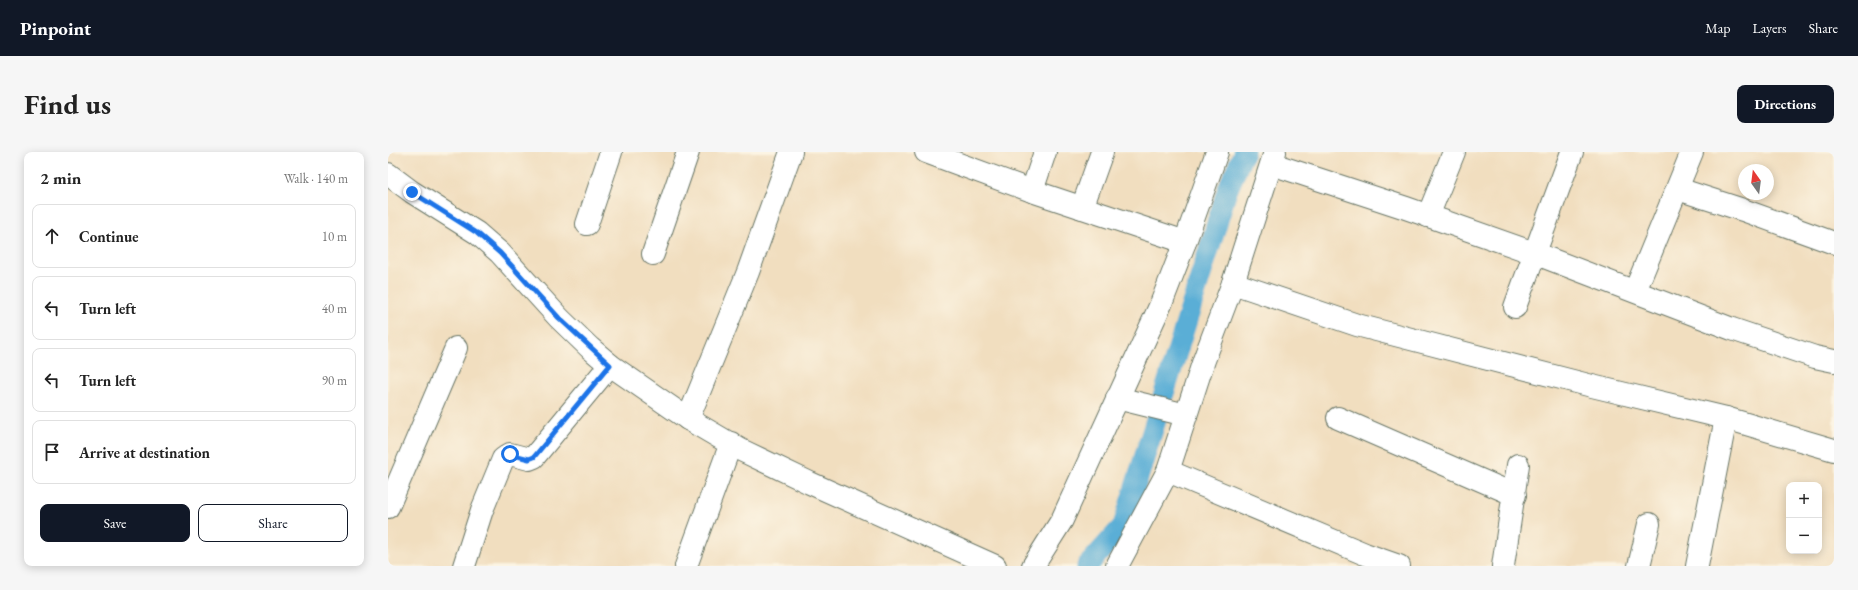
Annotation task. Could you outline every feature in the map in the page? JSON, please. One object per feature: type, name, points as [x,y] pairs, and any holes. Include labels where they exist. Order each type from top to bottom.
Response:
[{"type":"street","points":[[587,224],[611,152]]},
{"type":"street","points":[[653,254],[688,152]]},
{"type":"street","points":[[688,419],[748,272],[791,152]]},
{"type":"street","points":[[926,152],[1032,191],[1185,242]]},
{"type":"street","points":[[1032,191],[1044,152]]},
{"type":"street","points":[[1082,208],[1102,152]]},
{"type":"street","points":[[1033,566],[1062,520],[1160,304],[1185,242],[1217,152]]},
{"type":"street","points":[[1428,216],[1454,152]]},
{"type":"street","points":[[1515,307],[1572,152]]},
{"type":"street","points":[[1635,291],[1692,152]]},
{"type":"street","points":[[1117,566],[1168,471],[1204,360],[1233,283],[1273,158],[1428,216],[1534,253],[1732,329],[1815,357],[1834,361]]},
{"type":"street","points":[[388,174],[412,192],[477,233],[500,253],[559,318],[610,365],[688,419],[731,443],[810,483],[994,566]]},
{"type":"street","points":[[1678,189],[1743,210],[1834,244]]},
{"type":"street","points":[[1233,283],[1357,325],[1584,384],[1726,418],[1834,450]]},
{"type":"street","points":[[388,508],[456,348]]},
{"type":"street","points":[[464,566],[482,510],[502,459],[510,454],[529,459],[534,457],[610,365]]},
{"type":"street","points":[[1117,398],[1186,415]]},
{"type":"street","points":[[1338,418],[1515,495]]},
{"type":"street","points":[[1697,566],[1726,418]]},
{"type":"street","points":[[686,566],[731,443]]},
{"type":"street","points":[[1503,566],[1515,495],[1518,465]]},
{"type":"street","points":[[1168,471],[1365,554],[1399,566]]},
{"type":"street","points":[[1639,566],[1649,524]]},
{"type":"waterway","points":[[1087,566],[1123,526],[1227,191],[1244,152]]},
{"type":"route","points":[[412,192],[477,233],[500,253],[520,277],[559,318],[610,365],[581,398],[534,457],[529,459],[510,454]]}]
